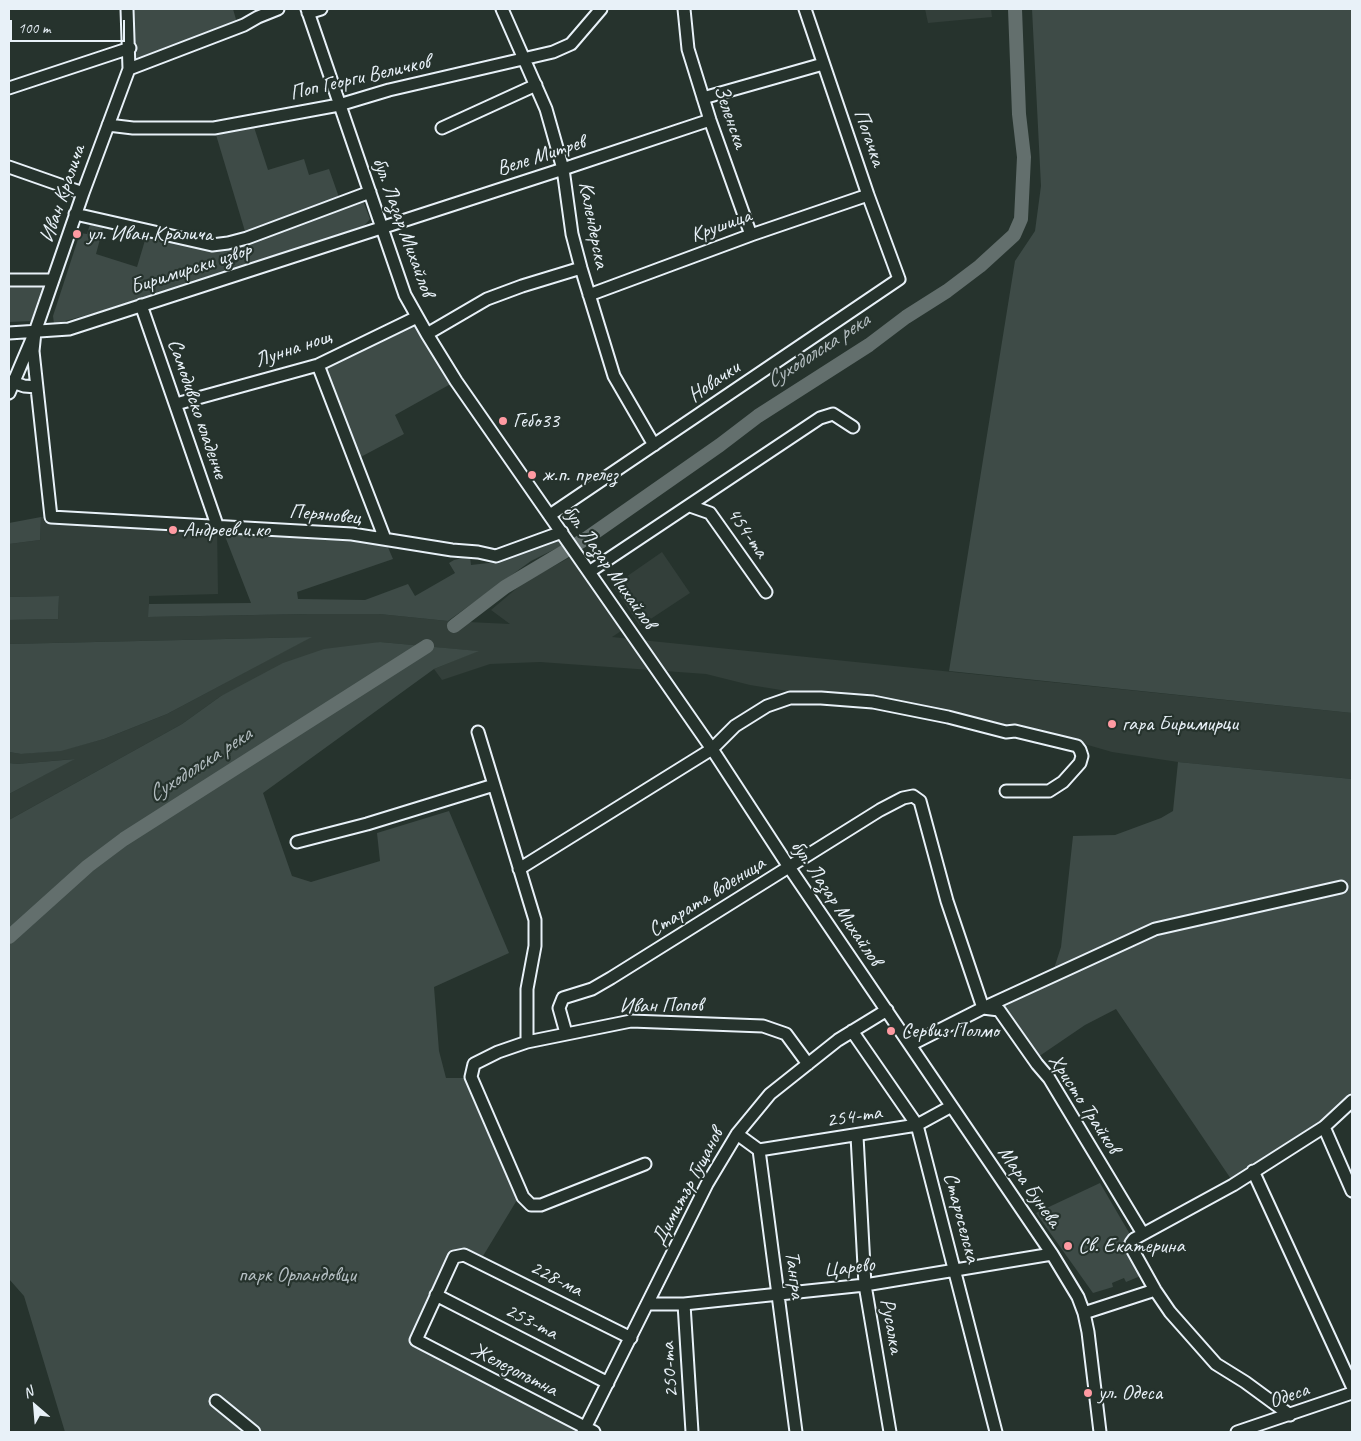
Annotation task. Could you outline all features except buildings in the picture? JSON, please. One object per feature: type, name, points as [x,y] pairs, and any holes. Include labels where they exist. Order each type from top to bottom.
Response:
[{"type":"street","points":[[128,9],[130,69],[244,25],[257,13],[278,9]]},
{"type":"street","points":[[307,11],[321,9]]},
{"type":"street","name":"Календерска","points":[[502,9],[546,109],[563,169],[572,234],[580,268],[614,376],[654,445]]},
{"type":"street","name":"Поп Георги Величков","points":[[108,125],[133,128],[214,128],[339,105],[389,90],[553,52],[571,44],[601,9]]},
{"type":"street","name":"Зеленска","points":[[684,9],[688,49],[710,120],[751,235]]},
{"type":"street","name":"Погачка","points":[[805,9],[868,195],[900,279]]},
{"type":"street","name":"бул. Лазар Михайлов","points":[[307,11],[405,295],[417,317],[456,381],[712,749],[789,868],[887,1010]]},
{"type":"street","points":[[9,88],[130,48]]},
{"type":"street","points":[[703,98],[824,64]]},
{"type":"street","name":"Иван Кралича","points":[[10,385],[35,332],[83,193],[130,69]]},
{"type":"street","points":[[442,128],[536,85]]},
{"type":"street","name":"Веле Митрев","points":[[382,227],[710,120]]},
{"type":"street","points":[[9,167],[83,193]]},
{"type":"street","name":"Биримирски извор","points":[[76,214],[212,245],[247,238],[370,192]]},
{"type":"street","name":"Крушица","points":[[589,295],[751,235],[868,195]]},
{"type":"street","name":"Биримирски извор","points":[[9,333],[69,328],[382,227]]},
{"type":"street","points":[[427,334],[487,299],[580,268]]},
{"type":"street","name":"Новачки","points":[[550,515],[900,279]]},
{"type":"street","points":[[9,280],[53,280]]},
{"type":"street","name":"Самодивско кладенче","points":[[141,306],[217,525]]},
{"type":"street","name":"Лунна нощ","points":[[176,404],[318,365],[417,317]]},
{"type":"street","name":"Иван Кралича","points":[[35,332],[33,351],[51,517]]},
{"type":"street","points":[[318,365],[385,539]]},
{"type":"street","points":[[10,385],[37,387]]},
{"type":"street","points":[[589,572],[820,418],[833,414],[853,428]]},
{"type":"street","name":"454-та","points":[[690,506],[710,513],[766,592]]},
{"type":"street","name":"Перяновец","points":[[51,517],[352,534],[496,556],[563,534]]},
{"type":"street","points":[[519,869],[712,749],[735,726],[767,706],[790,698],[873,702],[948,717],[1006,732],[1015,730],[1077,746],[1080,750],[1082,756],[1080,763],[1063,782],[1049,791],[1006,791]]},
{"type":"street","points":[[478,732],[535,920],[535,946],[527,988],[526,1042]]},
{"type":"street","points":[[297,842],[367,824],[494,785]]},
{"type":"street","name":"Старата воденица","points":[[566,1033],[560,1008],[563,998],[592,989],[880,810],[903,798],[913,796],[920,801],[947,901],[983,1008]]},
{"type":"street","points":[[910,1044],[983,1008],[1155,929],[1341,887]]},
{"type":"street","name":"Христо Трайков","points":[[983,1008],[999,1010],[1049,1078],[1143,1234]]},
{"type":"street","name":"Димитър Гущанов","points":[[587,1431],[608,1383],[708,1184],[737,1134],[770,1094],[852,1031],[887,1010]]},
{"type":"street","name":"Мара Бунева","points":[[887,1010],[950,1106],[1052,1254],[1078,1297],[1088,1332],[1100,1432]]},
{"type":"street","name":"Иван Попов","points":[[646,1164],[541,1205],[531,1205],[523,1197],[471,1078],[474,1064],[498,1052],[526,1042],[631,1021],[763,1026],[786,1034],[808,1064]]},
{"type":"street","name":"Староселска","points":[[852,1031],[918,1125],[996,1432]]},
{"type":"street","points":[[1290,1415],[1245,1382],[1216,1364],[1170,1312],[1154,1290],[1131,1247],[1131,1243],[1143,1234],[1233,1184],[1324,1127],[1352,1101]]},
{"type":"street","name":"254-та","points":[[759,1150],[918,1125],[950,1106]]},
{"type":"street","points":[[1324,1127],[1352,1191]]},
{"type":"street","points":[[737,1134],[759,1150]]},
{"type":"street","name":"Русалка","points":[[857,1136],[865,1286],[890,1432]]},
{"type":"street","name":"Тангра","points":[[759,1150],[796,1432]]},
{"type":"street","points":[[1253,1171],[1352,1386]]},
{"type":"street","name":"Царево","points":[[648,1304],[684,1304],[865,1286],[1052,1254]]},
{"type":"street","name":"228-ма","points":[[436,1295],[454,1257],[464,1255],[631,1338]]},
{"type":"street","points":[[1084,1313],[1154,1290]]},
{"type":"street","name":"Железопътна","points":[[436,1295],[416,1340],[587,1431]]},
{"type":"street","name":"253-та","points":[[436,1295],[608,1383]]},
{"type":"street","name":"250-та","points":[[684,1304],[692,1432]]},
{"type":"street","name":"Одеса","points":[[1237,1432],[1352,1393]]},
{"type":"street","points":[[216,1401],[254,1432]]},
{"type":"shaded area","points":[[925,9],[991,9],[992,17],[928,23]]},
{"type":"shaded area","points":[[41,517],[217,525],[218,594],[149,596],[149,617],[379,614],[448,621],[510,624],[491,610],[523,583],[576,554],[627,627],[612,637],[1352,713],[1352,779],[1178,762],[1112,752],[1074,741],[909,704],[787,691],[750,685],[706,674],[540,662],[490,664],[442,680],[434,669],[477,651],[380,642],[221,696],[182,724],[9,820],[9,794],[74,759],[17,764],[9,763],[9,752],[21,754],[61,750],[104,739],[167,714],[311,637],[9,644],[9,620],[58,619],[59,596],[9,597],[9,544],[40,540]]},
{"type":"shaded area","points":[[662,552],[690,593],[640,626],[613,586]]},
{"type":"green space","points":[[131,9],[233,9],[237,23],[133,63]]},
{"type":"green space","points":[[1032,9],[1352,9],[1352,713],[949,671],[1015,261],[1035,231],[1041,186]]},
{"type":"green space","points":[[252,121],[268,170],[304,159],[309,175],[329,169],[341,203],[247,238],[214,128]]},
{"type":"green space","points":[[362,198],[370,219],[363,227],[109,309],[54,324],[53,316],[80,233],[87,234],[90,224],[103,228],[96,254],[137,267],[146,237],[212,249]]},
{"type":"green space","points":[[9,285],[43,285],[31,321],[9,322]]},
{"type":"green space","points":[[417,317],[456,381],[395,415],[404,434],[355,460],[318,365]]},
{"type":"green space","points":[[41,517],[40,540],[9,544],[9,523]]},
{"type":"green space","points":[[223,531],[304,536],[387,545],[393,559],[297,592],[298,599],[365,600],[408,584],[415,596],[455,573],[449,563],[454,560],[470,556],[471,565],[497,562],[558,539],[563,545],[531,561],[448,621],[379,614],[148,617],[149,604],[251,603]]},
{"type":"green space","points":[[59,596],[58,619],[9,620],[9,597]]},
{"type":"green space","points":[[312,637],[167,714],[104,739],[61,751],[21,754],[9,752],[9,644]]},
{"type":"green space","name":"парк Орландовци","points":[[380,642],[479,651],[434,669],[263,793],[292,876],[311,882],[380,861],[377,833],[449,811],[509,953],[434,987],[439,1051],[446,1078],[466,1078],[517,1200],[483,1256],[467,1250],[450,1254],[411,1342],[585,1432],[65,1432],[24,1296],[9,1279],[9,820],[182,724],[221,696],[283,663],[324,649]]},
{"type":"green space","points":[[75,759],[9,794],[9,763]]},
{"type":"green space","points":[[1178,762],[1352,779],[1352,1094],[1320,1125],[1231,1179],[1116,1009],[1085,1025],[1038,1057],[1003,1008],[1051,978],[1061,947],[1073,836],[1115,835],[1161,818],[1173,811]]},
{"type":"green space","points":[[1100,1183],[1131,1236],[1124,1241],[1143,1275],[1126,1282],[1124,1278],[1112,1283],[1113,1287],[1093,1293],[1036,1213]]},
{"type":"waterway","name":"Суходолска река","points":[[454,626],[505,587],[587,538],[720,445],[758,416],[869,345],[906,317],[947,291],[980,266],[1014,235],[1021,219],[1024,157],[1019,114],[1015,9]]},
{"type":"waterway","name":"Суходолска река","points":[[9,937],[88,866],[124,839],[427,646]]},
{"type":"place","name":"ул. Иван Кралича","points":[[77,234]]},
{"type":"place","name":"Гебо33","points":[[503,421]]},
{"type":"place","name":"ж.п. прелез","points":[[532,475]]},
{"type":"place","name":"Андреев и ко","points":[[173,530]]},
{"type":"place","name":"гара Биримирци","points":[[1112,724]]},
{"type":"place","name":"Сервиз Полмо","points":[[891,1031]]},
{"type":"place","name":"Св. Екатерина","points":[[1068,1246]]},
{"type":"place","name":"ул. Одеса","points":[[1088,1393]]}]
